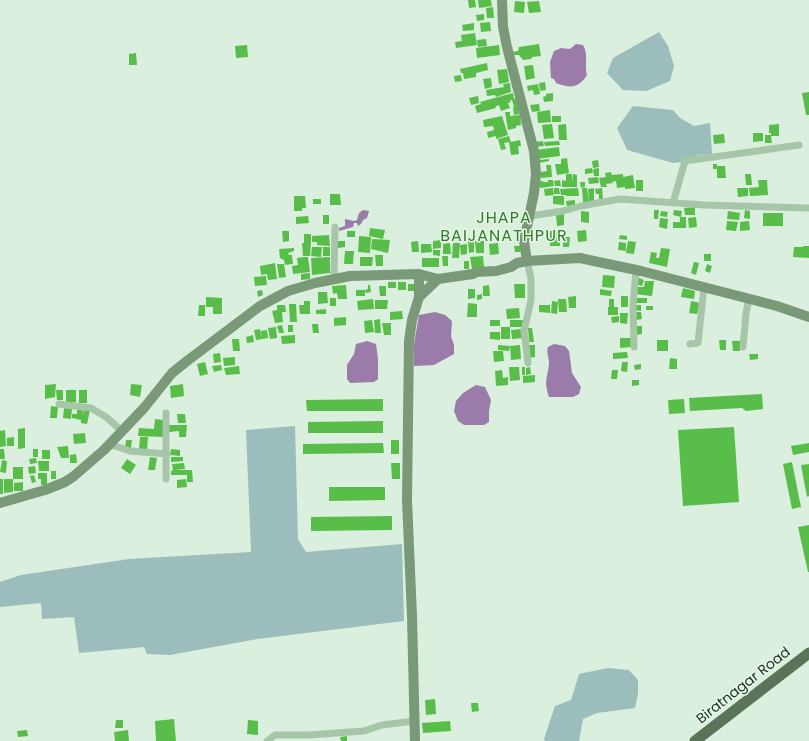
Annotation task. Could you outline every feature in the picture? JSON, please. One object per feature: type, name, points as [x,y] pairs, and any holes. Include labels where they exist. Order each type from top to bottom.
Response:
[{"type":"main road","name":"Biratnagar Road","points":[[695,741],[809,653]]},
{"type":"street","points":[[502,0],[503,27],[534,151],[536,174],[530,216],[524,241],[526,261],[531,278],[531,300],[524,331],[528,364]]},
{"type":"street","points":[[673,203],[685,161],[799,145]]},
{"type":"street","points":[[530,216],[563,211],[620,199],[673,203],[809,208]]},
{"type":"street","points":[[334,279],[335,227]]},
{"type":"street","points":[[0,503],[45,490],[65,482],[74,476],[109,444],[144,408],[172,373],[260,306],[288,291],[315,283],[350,276],[419,274],[438,279],[473,274],[476,272],[496,271],[526,261],[580,258],[636,270],[749,298],[777,306],[809,318]]},
{"type":"street","points":[[634,347],[633,305],[636,270]]},
{"type":"street","points":[[415,741],[407,500],[407,431],[409,341],[412,320],[419,297],[419,274]]},
{"type":"street","points":[[419,297],[438,279]]},
{"type":"street","points":[[690,344],[698,343],[704,287]]},
{"type":"street","points":[[743,348],[746,312],[749,298]]},
{"type":"street","points":[[59,404],[91,408],[106,417],[122,431]]},
{"type":"street","points":[[166,413],[166,480]]},
{"type":"street","points":[[109,444],[130,450],[167,454]]},
{"type":"street","points":[[267,741],[275,735],[309,735],[364,731],[382,725],[414,721]]},
{"type":"shaded area","points":[[659,32],[668,46],[674,66],[670,81],[646,91],[623,90],[607,73],[613,58]]},
{"type":"shaded area","points":[[576,44],[583,45],[585,49],[587,75],[584,80],[577,85],[565,86],[556,83],[554,79],[551,78],[550,62],[554,51],[561,48],[570,49]]},
{"type":"shaded area","points":[[633,106],[673,110],[680,118],[694,126],[710,123],[712,154],[699,155],[681,162],[673,163],[627,150],[617,128]]},
{"type":"shaded area","points":[[363,210],[369,211],[367,218],[363,220],[361,224],[358,226],[357,223],[354,223],[353,227],[339,231],[339,228],[345,226],[345,219],[354,221],[357,220],[359,213]]},
{"type":"shaded area","points":[[435,312],[445,315],[452,321],[451,336],[454,345],[454,354],[434,365],[414,366],[414,344],[419,315]]},
{"type":"shaded area","points":[[367,341],[376,344],[378,379],[374,382],[350,383],[347,379],[347,365],[354,354],[356,344]]},
{"type":"shaded area","points":[[554,344],[565,346],[569,351],[572,373],[581,387],[579,394],[573,397],[549,397],[546,383],[549,363],[547,349]]},
{"type":"shaded area","points":[[476,385],[485,387],[491,400],[489,422],[484,425],[464,425],[458,421],[454,411],[456,401],[463,393]]},
{"type":"shaded area","points":[[295,426],[298,539],[306,552],[402,544],[404,621],[257,639],[170,655],[147,654],[144,647],[79,653],[74,617],[42,619],[41,603],[0,607],[0,582],[21,575],[129,559],[251,552],[246,430]]},
{"type":"shaded area","points":[[608,668],[629,670],[638,680],[638,694],[635,708],[597,713],[583,719],[579,741],[545,741],[544,739],[555,706],[571,700],[579,674]]},
{"type":"building","points":[[468,0],[475,0],[476,7],[469,8]]},
{"type":"building","points":[[478,0],[491,0],[492,6],[479,8]]},
{"type":"building","points":[[515,1],[525,2],[524,13],[514,12]]},
{"type":"building","points":[[539,1],[541,12],[529,13],[527,2]]},
{"type":"building","points":[[493,7],[494,18],[487,18],[486,8]]},
{"type":"building","points":[[484,14],[484,20],[477,21],[476,15]]},
{"type":"building","points":[[490,22],[491,31],[481,32],[480,23]]},
{"type":"building","points":[[474,23],[474,30],[463,31],[462,25]]},
{"type":"building","points":[[475,33],[477,45],[456,48],[455,42],[462,41],[461,35]]},
{"type":"building","points":[[486,39],[487,46],[478,47],[477,40]]},
{"type":"building","points":[[539,44],[541,56],[523,60],[519,55],[512,55],[511,52],[518,51],[519,47]]},
{"type":"building","points":[[247,45],[248,57],[236,58],[235,46]]},
{"type":"building","points":[[499,45],[500,55],[477,58],[476,48]]},
{"type":"building","points":[[136,53],[137,65],[129,65],[129,54]]},
{"type":"building","points":[[487,63],[488,70],[476,73],[476,77],[464,79],[463,73],[461,73],[460,69]]},
{"type":"building","points":[[533,65],[535,78],[526,80],[524,66]]},
{"type":"building","points":[[507,69],[509,82],[499,84],[497,70]]},
{"type":"building","points":[[461,75],[462,81],[455,82],[454,76]]},
{"type":"building","points":[[491,78],[492,87],[485,89],[483,79]]},
{"type":"building","points":[[545,82],[546,90],[540,91],[539,83]]},
{"type":"building","points":[[510,83],[511,92],[496,97],[495,95],[487,96],[486,90],[504,87],[503,84]]},
{"type":"building","points":[[538,84],[540,94],[534,95],[533,90],[528,91],[527,86]]},
{"type":"building","points":[[809,92],[809,115],[806,115],[802,93]]},
{"type":"building","points":[[513,93],[514,99],[517,98],[519,114],[514,115],[512,100],[508,103],[510,108],[501,111],[499,105],[495,107],[496,108],[477,113],[475,106],[481,104],[480,102]]},
{"type":"building","points":[[553,93],[553,101],[544,102],[543,97],[546,96],[546,94]]},
{"type":"building","points":[[478,96],[479,103],[471,105],[469,98]]},
{"type":"building","points":[[539,104],[540,111],[532,112],[530,105]]},
{"type":"building","points":[[550,110],[551,122],[538,123],[537,112]]},
{"type":"building","points":[[505,112],[510,112],[510,116],[520,115],[521,125],[508,130]]},
{"type":"building","points":[[502,116],[508,135],[496,139],[496,136],[488,138],[487,132],[494,130],[493,126],[484,127],[483,120]]},
{"type":"building","points":[[552,116],[561,116],[561,122],[552,122]]},
{"type":"building","points":[[552,124],[554,138],[544,139],[542,125]]},
{"type":"building","points":[[566,124],[567,140],[559,140],[558,125]]},
{"type":"building","points":[[779,124],[779,136],[771,136],[772,143],[765,143],[765,135],[771,135],[771,133],[769,133],[769,125]]},
{"type":"building","points":[[753,133],[763,133],[763,141],[753,142]]},
{"type":"building","points":[[724,134],[725,143],[714,144],[713,135]]},
{"type":"building","points":[[509,136],[511,142],[520,140],[521,146],[518,146],[519,154],[511,155],[509,142],[504,143],[506,149],[501,150],[498,139]]},
{"type":"building","points":[[543,141],[544,146],[535,147],[535,142]]},
{"type":"building","points":[[559,141],[560,145],[545,146],[544,142]]},
{"type":"building","points":[[559,147],[560,156],[536,159],[535,150]]},
{"type":"building","points":[[567,158],[569,173],[557,175],[555,164],[561,164],[561,159]]},
{"type":"building","points":[[549,159],[549,161],[539,163],[539,160]]},
{"type":"building","points":[[598,160],[599,167],[593,168],[592,161]]},
{"type":"building","points":[[713,164],[717,164],[717,166],[725,166],[726,178],[717,178],[717,169],[713,169]]},
{"type":"building","points":[[546,165],[551,165],[552,177],[541,178],[540,172],[547,171]]},
{"type":"building","points":[[592,168],[593,173],[585,174],[585,169]]},
{"type":"building","points":[[599,168],[599,176],[594,176],[593,169]]},
{"type":"building","points":[[611,172],[612,175],[623,174],[623,177],[633,175],[635,188],[617,188],[616,181],[606,184],[607,187],[601,187],[599,178],[606,177],[605,173]]},
{"type":"building","points":[[566,174],[572,174],[572,182],[573,174],[577,175],[577,187],[562,187],[562,180],[566,181]]},
{"type":"building","points":[[745,174],[751,174],[752,185],[746,185]]},
{"type":"building","points":[[598,177],[599,183],[589,184],[588,178]]},
{"type":"building","points":[[548,180],[553,180],[554,186],[540,188],[539,181],[548,182]]},
{"type":"building","points":[[560,180],[561,186],[555,186],[554,181]]},
{"type":"building","points":[[636,180],[643,180],[643,191],[636,191]]},
{"type":"building","points":[[758,180],[767,180],[768,195],[750,196],[749,188],[759,187]]},
{"type":"building","points":[[580,182],[585,182],[585,187],[581,188]]},
{"type":"building","points":[[553,188],[554,195],[545,196],[544,189]]},
{"type":"building","points":[[554,188],[559,188],[560,194],[554,194]]},
{"type":"building","points":[[578,188],[579,196],[561,195],[560,189]]},
{"type":"building","points":[[582,188],[587,188],[589,202],[583,202]]},
{"type":"building","points":[[594,188],[594,201],[589,201],[588,189]]},
{"type":"building","points":[[602,188],[603,199],[599,199],[599,194],[596,194],[595,189]]},
{"type":"building","points":[[737,188],[748,188],[748,196],[738,197]]},
{"type":"building","points":[[330,194],[340,194],[341,205],[330,205]]},
{"type":"building","points":[[294,196],[305,196],[306,208],[302,208],[302,211],[294,211]]},
{"type":"building","points":[[553,196],[564,196],[564,205],[553,204]]},
{"type":"building","points":[[313,199],[321,199],[321,204],[313,204]]},
{"type":"building","points":[[575,200],[575,205],[567,206],[566,201]]},
{"type":"building","points":[[695,207],[695,215],[685,215],[684,208]]},
{"type":"building","points":[[654,210],[659,210],[658,219],[654,219]]},
{"type":"building","points":[[674,210],[682,211],[681,217],[673,215]]},
{"type":"building","points":[[745,210],[750,211],[750,219],[744,218]]},
{"type":"building","points":[[581,211],[589,212],[589,223],[581,222]]},
{"type":"building","points":[[661,211],[668,212],[667,217],[660,216]]},
{"type":"building","points":[[728,211],[740,213],[739,220],[727,219]]},
{"type":"building","points":[[763,213],[783,213],[783,226],[763,226]]},
{"type":"building","points":[[564,214],[564,225],[557,226],[556,215]]},
{"type":"building","points":[[323,215],[329,215],[329,224],[323,224]]},
{"type":"building","points":[[308,216],[309,223],[296,224],[296,217]]},
{"type":"building","points":[[680,217],[686,217],[686,228],[673,228],[673,222],[680,222]]},
{"type":"building","points":[[696,217],[697,227],[689,228],[688,218]]},
{"type":"building","points":[[660,218],[668,219],[667,229],[659,227]]},
{"type":"building","points":[[727,221],[738,222],[736,231],[726,230]]},
{"type":"building","points":[[749,221],[750,230],[740,231],[740,222]]},
{"type":"building","points":[[370,228],[385,230],[383,239],[369,236]]},
{"type":"building","points":[[586,230],[587,241],[578,242],[577,231]]},
{"type":"building","points":[[282,231],[289,231],[289,241],[283,242]]},
{"type":"building","points":[[347,231],[355,231],[355,237],[347,237]]},
{"type":"building","points":[[550,231],[560,231],[560,246],[550,246]]},
{"type":"building","points":[[304,234],[311,234],[311,243],[304,243]]},
{"type":"building","points":[[329,235],[330,246],[317,245],[317,242],[312,242],[312,236]]},
{"type":"building","points":[[620,235],[627,236],[627,240],[619,239]]},
{"type":"building","points":[[359,236],[371,237],[370,253],[358,252]]},
{"type":"building","points":[[563,237],[570,237],[569,247],[563,247]]},
{"type":"building","points":[[372,239],[390,240],[388,253],[371,249]]},
{"type":"building","points":[[441,240],[441,248],[433,249],[433,241]]},
{"type":"building","points":[[338,241],[345,241],[345,247],[338,248]]},
{"type":"building","points":[[418,241],[419,252],[412,252],[411,242]]},
{"type":"building","points":[[468,241],[474,241],[474,252],[469,253]]},
{"type":"building","points":[[475,241],[484,241],[484,253],[476,253]]},
{"type":"building","points":[[628,241],[636,242],[634,254],[626,253]]},
{"type":"building","points":[[619,242],[626,243],[626,251],[618,250]]},
{"type":"building","points":[[302,243],[311,243],[310,256],[303,256]]},
{"type":"building","points":[[450,243],[451,254],[443,254],[443,244]]},
{"type":"building","points":[[453,243],[460,243],[459,258],[452,258]]},
{"type":"building","points":[[498,243],[499,254],[490,255],[489,244]]},
{"type":"building","points":[[421,244],[431,244],[432,252],[421,253]]},
{"type":"building","points":[[467,244],[467,254],[461,255],[460,245]]},
{"type":"building","points":[[514,246],[520,246],[521,252],[515,252]]},
{"type":"building","points":[[809,246],[809,258],[793,257],[794,247]]},
{"type":"building","points":[[312,247],[322,247],[321,257],[311,256]]},
{"type":"building","points":[[323,247],[330,247],[330,256],[323,256]]},
{"type":"building","points":[[294,248],[294,251],[288,253],[289,255],[292,255],[293,264],[285,265],[284,260],[280,258],[279,249]]},
{"type":"building","points":[[661,248],[670,249],[667,267],[649,263],[651,252],[657,253],[656,258],[659,258]]},
{"type":"building","points":[[433,250],[440,250],[440,256],[433,255]]},
{"type":"building","points":[[345,251],[354,251],[353,264],[344,264]]},
{"type":"building","points":[[704,254],[711,254],[711,261],[704,261]]},
{"type":"building","points":[[375,255],[383,255],[383,266],[376,266]]},
{"type":"building","points":[[442,256],[448,256],[448,266],[443,266]]},
{"type":"building","points":[[483,256],[484,267],[472,269],[470,257]]},
{"type":"building","points":[[308,257],[310,272],[293,274],[292,266],[298,265],[297,258]]},
{"type":"building","points":[[330,257],[330,273],[312,275],[311,258]]},
{"type":"building","points":[[360,257],[373,257],[372,266],[360,266]]},
{"type":"building","points":[[422,258],[439,258],[439,267],[422,267]]},
{"type":"building","points":[[464,261],[469,261],[469,269],[464,269]]},
{"type":"building","points":[[694,262],[699,263],[696,275],[691,273]]},
{"type":"building","points":[[275,263],[277,279],[268,280],[267,274],[261,275],[260,266]]},
{"type":"building","points":[[277,264],[284,264],[286,277],[279,278]]},
{"type":"building","points":[[707,264],[712,266],[710,273],[705,271]]},
{"type":"building","points":[[310,273],[310,279],[301,280],[301,274]]},
{"type":"building","points":[[603,275],[615,276],[614,288],[602,287]]},
{"type":"building","points":[[266,276],[267,285],[255,286],[254,277]]},
{"type":"building","points":[[637,277],[644,280],[642,286],[635,284]]},
{"type":"building","points":[[645,281],[654,281],[652,296],[635,294],[636,287],[644,287]]},
{"type":"building","points":[[388,282],[396,282],[396,288],[388,288]]},
{"type":"building","points":[[398,282],[406,282],[406,290],[398,290]]},
{"type":"building","points":[[408,284],[415,284],[415,291],[408,291]]},
{"type":"building","points":[[514,284],[525,284],[525,298],[515,298]]},
{"type":"building","points":[[346,285],[347,299],[338,299],[337,293],[333,294],[332,286]]},
{"type":"building","points":[[368,285],[370,285],[371,292],[366,293],[365,290],[368,289]]},
{"type":"building","points":[[489,285],[490,296],[483,296],[483,286]]},
{"type":"building","points":[[379,286],[386,286],[386,296],[380,296]]},
{"type":"building","points":[[683,288],[695,291],[694,299],[681,297]]},
{"type":"building","points":[[468,289],[475,289],[475,298],[468,299]]},
{"type":"building","points":[[600,289],[612,291],[611,296],[600,295]]},
{"type":"building","points":[[262,290],[263,295],[258,297],[257,291]]},
{"type":"building","points":[[356,290],[365,290],[365,296],[356,296]]},
{"type":"building","points":[[318,292],[327,292],[328,303],[318,304]]},
{"type":"building","points":[[482,294],[482,299],[477,300],[477,295]]},
{"type":"building","points":[[576,296],[576,308],[569,308],[568,297]]},
{"type":"building","points":[[621,296],[628,296],[628,307],[621,307]]},
{"type":"building","points":[[206,297],[222,298],[222,314],[213,314],[213,307],[206,307]]},
{"type":"building","points":[[330,298],[336,298],[336,306],[330,306]]},
{"type":"building","points":[[636,298],[647,298],[647,303],[636,303]]},
{"type":"building","points":[[373,299],[374,309],[358,310],[357,301]]},
{"type":"building","points":[[558,299],[566,299],[567,312],[559,312]]},
{"type":"building","points":[[609,299],[614,299],[614,307],[609,307]]},
{"type":"building","points":[[375,300],[388,300],[387,309],[375,309]]},
{"type":"building","points":[[304,301],[310,301],[310,314],[300,314],[299,305],[304,305]]},
{"type":"building","points":[[552,301],[558,302],[557,314],[551,313]]},
{"type":"building","points":[[691,301],[700,303],[697,314],[689,313]]},
{"type":"building","points":[[468,303],[477,304],[477,317],[467,317]]},
{"type":"building","points":[[289,304],[296,304],[297,322],[290,322]]},
{"type":"building","points":[[199,305],[205,305],[205,316],[198,316]]},
{"type":"building","points":[[277,305],[285,305],[286,312],[282,312],[283,322],[275,323],[272,311],[277,310]]},
{"type":"building","points":[[539,305],[550,305],[550,313],[539,312]]},
{"type":"building","points":[[635,305],[641,305],[641,311],[635,310]]},
{"type":"building","points":[[646,306],[653,306],[653,310],[646,310]]},
{"type":"building","points":[[608,307],[618,307],[618,315],[608,315]]},
{"type":"building","points":[[519,308],[520,318],[507,319],[506,309]]},
{"type":"building","points":[[326,309],[326,314],[316,314],[316,310]]},
{"type":"building","points":[[402,311],[403,319],[390,320],[390,312]]},
{"type":"building","points":[[636,312],[641,312],[642,319],[636,320]]},
{"type":"building","points":[[620,313],[628,313],[627,324],[620,323]]},
{"type":"building","points":[[619,316],[619,322],[612,323],[611,317]]},
{"type":"building","points":[[346,317],[346,325],[334,326],[334,318]]},
{"type":"building","points":[[380,319],[381,333],[375,333],[374,320]]},
{"type":"building","points":[[372,320],[374,332],[365,333],[364,321]]},
{"type":"building","points":[[490,320],[500,320],[500,326],[490,326]]},
{"type":"building","points":[[510,320],[524,320],[524,327],[510,327]]},
{"type":"building","points":[[382,323],[391,323],[391,335],[384,335]]},
{"type":"building","points":[[312,324],[318,324],[319,333],[313,333]]},
{"type":"building","points":[[282,325],[284,333],[279,333],[277,326]]},
{"type":"building","points":[[288,325],[293,325],[293,332],[288,332]]},
{"type":"building","points":[[636,326],[642,326],[642,334],[636,335]]},
{"type":"building","points":[[276,327],[277,338],[270,339],[268,328]]},
{"type":"building","points":[[501,327],[510,327],[510,339],[501,339]]},
{"type":"building","points":[[528,328],[532,328],[534,342],[529,342]]},
{"type":"building","points":[[260,329],[262,339],[256,340],[254,330]]},
{"type":"building","points":[[521,329],[523,338],[512,339],[511,330]]},
{"type":"building","points":[[267,330],[268,338],[262,339],[261,331]]},
{"type":"building","points":[[490,332],[500,332],[500,340],[490,339]]},
{"type":"building","points":[[253,335],[254,342],[247,343],[246,337]]},
{"type":"building","points":[[295,335],[295,343],[282,344],[281,336]]},
{"type":"building","points":[[620,338],[631,338],[631,347],[620,348]]},
{"type":"building","points":[[232,339],[239,339],[240,351],[233,351]]},
{"type":"building","points":[[657,340],[668,340],[668,351],[657,351]]},
{"type":"building","points":[[719,340],[726,340],[726,350],[720,350]]},
{"type":"building","points":[[732,341],[740,341],[740,351],[733,351]]},
{"type":"building","points":[[498,345],[510,346],[509,351],[498,350]]},
{"type":"building","points":[[520,345],[521,359],[511,360],[510,346]]},
{"type":"building","points":[[528,345],[535,345],[535,357],[529,358]]},
{"type":"building","points":[[493,351],[503,351],[504,361],[494,362]]},
{"type":"building","points":[[627,352],[628,358],[613,359],[613,353]]},
{"type":"building","points":[[220,353],[221,362],[214,363],[213,354]]},
{"type":"building","points":[[749,354],[758,354],[758,359],[750,360]]},
{"type":"building","points":[[235,357],[235,365],[224,366],[223,358]]},
{"type":"building","points":[[670,358],[677,359],[677,369],[669,369]]},
{"type":"building","points":[[205,362],[208,374],[200,376],[197,364]]},
{"type":"building","points":[[622,362],[628,362],[627,372],[621,371]]},
{"type":"building","points":[[641,364],[641,369],[635,370],[634,365]]},
{"type":"building","points":[[221,365],[222,370],[214,372],[212,366]]},
{"type":"building","points":[[239,366],[240,374],[226,375],[224,368]]},
{"type":"building","points":[[509,367],[519,367],[520,380],[510,381]]},
{"type":"building","points":[[522,367],[525,367],[525,375],[522,375]]},
{"type":"building","points":[[530,367],[531,374],[526,375],[526,368]]},
{"type":"building","points":[[502,370],[503,378],[508,377],[508,385],[496,386],[495,371]]},
{"type":"building","points":[[612,370],[618,370],[617,379],[611,379]]},
{"type":"building","points":[[535,375],[535,382],[523,383],[523,376]]},
{"type":"building","points":[[632,380],[639,380],[639,385],[632,386]]},
{"type":"building","points":[[56,384],[55,397],[45,399],[45,385]]},
{"type":"building","points":[[131,384],[142,385],[140,397],[130,395]]},
{"type":"building","points":[[183,384],[184,396],[171,398],[170,386]]},
{"type":"building","points":[[56,390],[63,390],[63,400],[57,400]]},
{"type":"building","points":[[66,390],[76,390],[76,402],[66,402]]},
{"type":"building","points":[[79,390],[87,390],[87,403],[79,403]]},
{"type":"building","points":[[762,394],[763,409],[746,411],[742,408],[690,411],[689,398]]},
{"type":"building","points":[[383,399],[383,411],[307,411],[306,400]]},
{"type":"building","points":[[684,399],[685,413],[669,414],[668,400]]},
{"type":"building","points":[[51,406],[58,407],[57,418],[50,418]]},
{"type":"building","points":[[64,408],[72,409],[71,419],[63,418]]},
{"type":"building","points":[[77,408],[83,409],[83,415],[84,408],[90,410],[87,424],[81,423],[81,420],[72,418],[72,414],[77,414]]},
{"type":"building","points":[[177,414],[185,414],[186,423],[178,423]]},
{"type":"building","points":[[155,419],[163,420],[163,437],[138,436],[139,428],[154,429]]},
{"type":"building","points":[[383,421],[383,433],[308,433],[308,422]]},
{"type":"building","points":[[169,425],[187,425],[186,437],[179,437],[179,431],[169,432]]},
{"type":"building","points":[[734,427],[739,502],[683,506],[678,430]]},
{"type":"building","points":[[25,428],[25,448],[18,449],[18,429]]},
{"type":"building","points":[[5,430],[6,446],[0,447],[0,431]]},
{"type":"building","points":[[85,433],[86,443],[74,444],[73,434]]},
{"type":"building","points":[[14,437],[14,446],[7,446],[7,438]]},
{"type":"building","points":[[140,437],[148,437],[147,450],[139,449]]},
{"type":"building","points":[[126,440],[132,440],[131,448],[125,448]]},
{"type":"building","points":[[391,440],[399,440],[399,454],[391,454]]},
{"type":"building","points":[[383,443],[384,453],[303,454],[303,444]]},
{"type":"building","points":[[809,443],[809,452],[793,455],[791,446]]},
{"type":"building","points":[[68,446],[69,458],[61,458],[57,447]]},
{"type":"building","points":[[0,449],[4,449],[5,459],[0,459]]},
{"type":"building","points":[[33,449],[38,449],[38,457],[33,457]]},
{"type":"building","points":[[171,449],[180,450],[180,456],[170,455]]},
{"type":"building","points":[[42,450],[50,450],[50,459],[42,459]]},
{"type":"building","points":[[76,454],[77,463],[70,463],[70,455]]},
{"type":"building","points":[[150,457],[157,458],[155,470],[148,470]]},
{"type":"building","points":[[171,457],[183,457],[183,461],[171,462]]},
{"type":"building","points":[[36,458],[37,463],[30,464],[29,459]]},
{"type":"building","points":[[127,459],[136,465],[130,474],[121,468]]},
{"type":"building","points":[[2,460],[7,461],[6,473],[0,472]]},
{"type":"building","points":[[38,461],[49,461],[49,471],[39,471]]},
{"type":"building","points":[[792,462],[801,507],[792,509],[783,464]]},
{"type":"building","points":[[184,463],[185,469],[174,470],[192,470],[193,482],[187,482],[187,475],[171,475],[171,471],[173,470],[172,464]]},
{"type":"building","points":[[391,463],[400,463],[400,479],[392,479]]},
{"type":"building","points":[[809,464],[809,496],[807,497],[801,465]]},
{"type":"building","points":[[35,466],[36,473],[29,474],[28,467]]},
{"type":"building","points":[[13,467],[23,467],[23,479],[13,479]]},
{"type":"building","points":[[51,471],[56,471],[56,479],[51,479]]},
{"type":"building","points":[[38,473],[47,473],[47,485],[41,485],[41,479],[38,479]]},
{"type":"building","points":[[34,475],[36,482],[32,483],[30,476]]},
{"type":"building","points":[[0,479],[3,479],[3,494],[0,494]]},
{"type":"building","points":[[4,479],[13,479],[13,492],[4,493]]},
{"type":"building","points":[[186,479],[187,487],[177,488],[177,480]]},
{"type":"building","points":[[23,482],[23,491],[14,491],[14,483]]},
{"type":"building","points":[[329,487],[385,487],[385,500],[329,501]]},
{"type":"building","points":[[392,516],[392,530],[311,531],[311,517]]},
{"type":"building","points":[[809,525],[809,572],[808,572],[798,527]]},
{"type":"building","points":[[435,699],[436,714],[426,715],[425,700]]},
{"type":"building","points":[[471,703],[478,703],[479,711],[472,712]]},
{"type":"building","points":[[174,719],[176,741],[156,741],[155,721]]},
{"type":"building","points":[[116,720],[123,720],[123,728],[115,728]]},
{"type":"building","points":[[248,720],[258,721],[258,735],[247,734]]},
{"type":"building","points":[[450,721],[451,731],[423,733],[422,723]]},
{"type":"building","points":[[27,730],[28,736],[18,737],[17,731]]},
{"type":"building","points":[[128,730],[129,741],[115,741],[114,732]]},
{"type":"building","points":[[347,736],[347,741],[341,741],[340,737]]},
{"type":"district","name":"JHAPA BAIJANATHPUR","points":[[504,226]]}]
